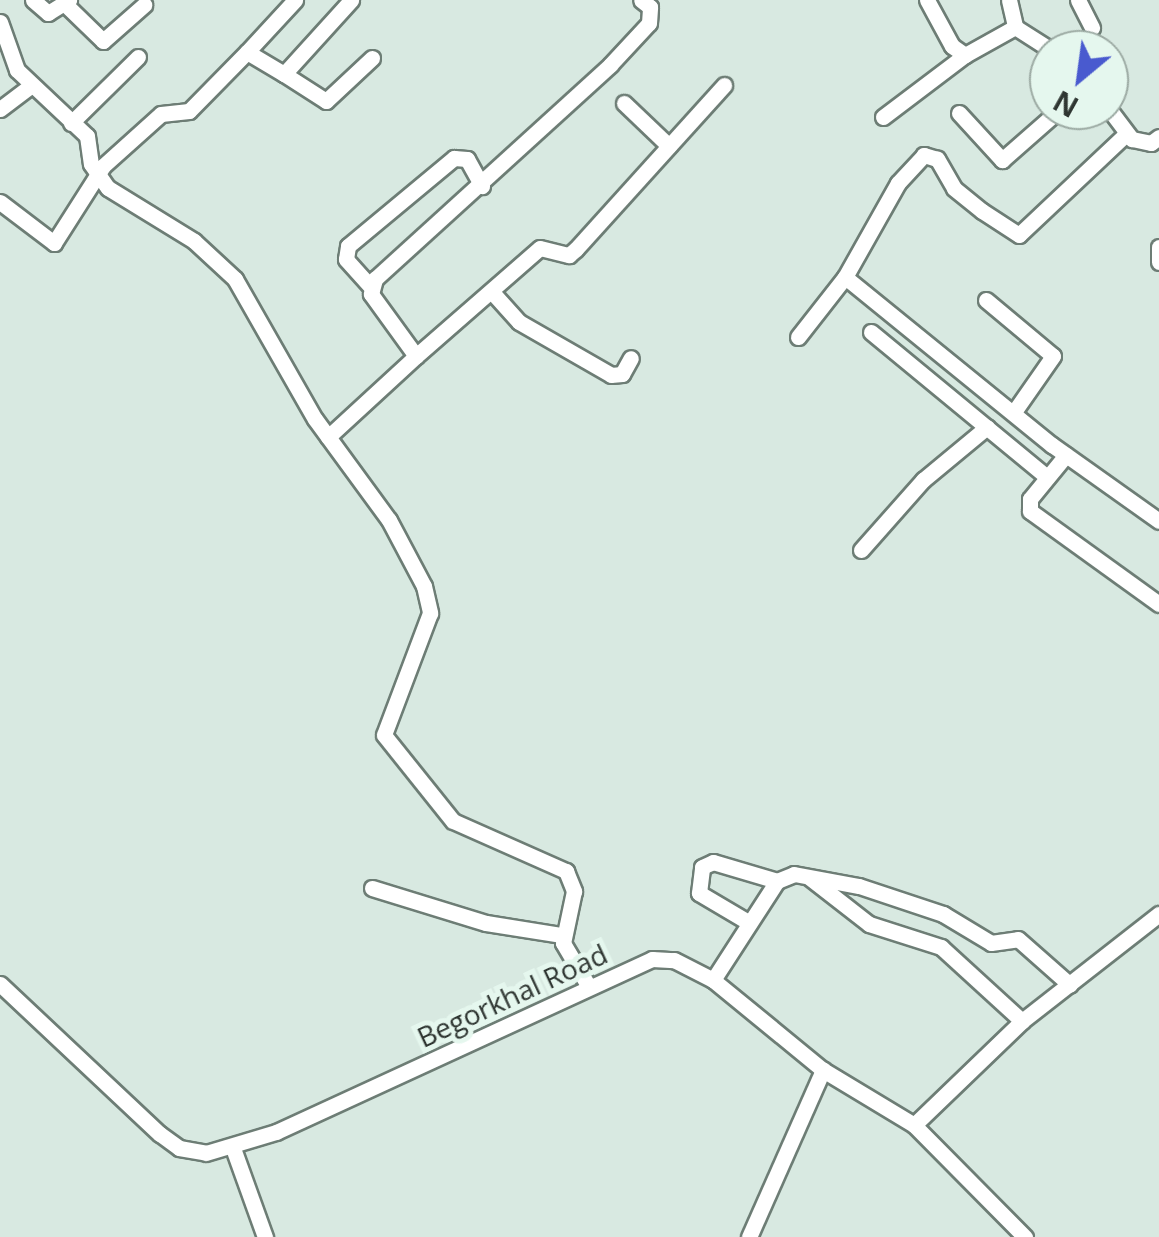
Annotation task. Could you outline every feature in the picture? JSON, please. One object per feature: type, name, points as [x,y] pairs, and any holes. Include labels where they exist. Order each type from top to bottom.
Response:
[{"type":"street","points":[[33,0],[48,12],[67,2],[103,41],[144,5]]},
{"type":"street","points":[[0,202],[54,244],[96,175],[165,110],[190,111],[296,0]]},
{"type":"street","points":[[284,74],[352,0]]},
{"type":"street","points":[[370,286],[482,186],[649,23],[650,8],[641,0]]},
{"type":"street","points":[[927,0],[952,46],[965,55]]},
{"type":"street","points":[[1009,0],[1015,26],[1029,35]]},
{"type":"street","points":[[1078,0],[1092,28]]},
{"type":"street","points":[[0,22],[29,87],[92,145],[96,175],[194,241],[235,279],[328,437],[388,520],[430,602],[426,628],[384,727],[387,741],[453,822],[566,871],[574,890],[562,935],[589,987]]},
{"type":"street","points":[[883,117],[965,55],[1015,26]]},
{"type":"street","points":[[246,52],[326,100],[372,58]]},
{"type":"street","points":[[71,123],[138,57]]},
{"type":"street","points":[[328,437],[540,248],[568,255],[724,85]]},
{"type":"street","points":[[0,110],[29,87]]},
{"type":"street","points":[[624,102],[669,146]]},
{"type":"street","points":[[959,113],[1002,160],[1036,130]]},
{"type":"street","points":[[1123,130],[1142,143],[1159,137]]},
{"type":"street","points":[[798,337],[845,277],[898,183],[924,154],[937,159],[954,188],[1020,234],[1126,134]]},
{"type":"street","points":[[416,356],[370,286],[346,259],[348,246],[454,158],[467,159],[482,186]]},
{"type":"street","points":[[1159,247],[1159,262]]},
{"type":"street","points":[[845,277],[1066,455],[1159,521]]},
{"type":"street","points":[[492,292],[519,322],[611,375],[622,374],[631,358]]},
{"type":"street","points":[[986,300],[1054,356],[1014,412]]},
{"type":"street","points":[[872,332],[1047,477]]},
{"type":"street","points":[[862,550],[923,480],[986,427]]},
{"type":"street","points":[[1066,455],[1030,500],[1030,510],[1159,604]]},
{"type":"street","points":[[748,922],[699,893],[702,867],[713,862],[777,881],[809,877],[943,914],[991,943],[1018,938],[1070,985]]},
{"type":"street","points":[[809,877],[868,924],[941,947],[1022,1021]]},
{"type":"street","points":[[712,980],[777,881]]},
{"type":"street","points":[[372,888],[486,924],[562,935]]},
{"type":"street","points":[[914,1125],[1022,1021],[1159,914]]},
{"type":"street","name":"Begorkhal Road","points":[[0,984],[179,1148],[206,1153],[233,1148],[589,987],[662,958],[712,980],[823,1070],[914,1125],[1026,1237]]},
{"type":"street","points":[[748,1237],[823,1070]]},
{"type":"street","points":[[233,1148],[265,1237]]}]
